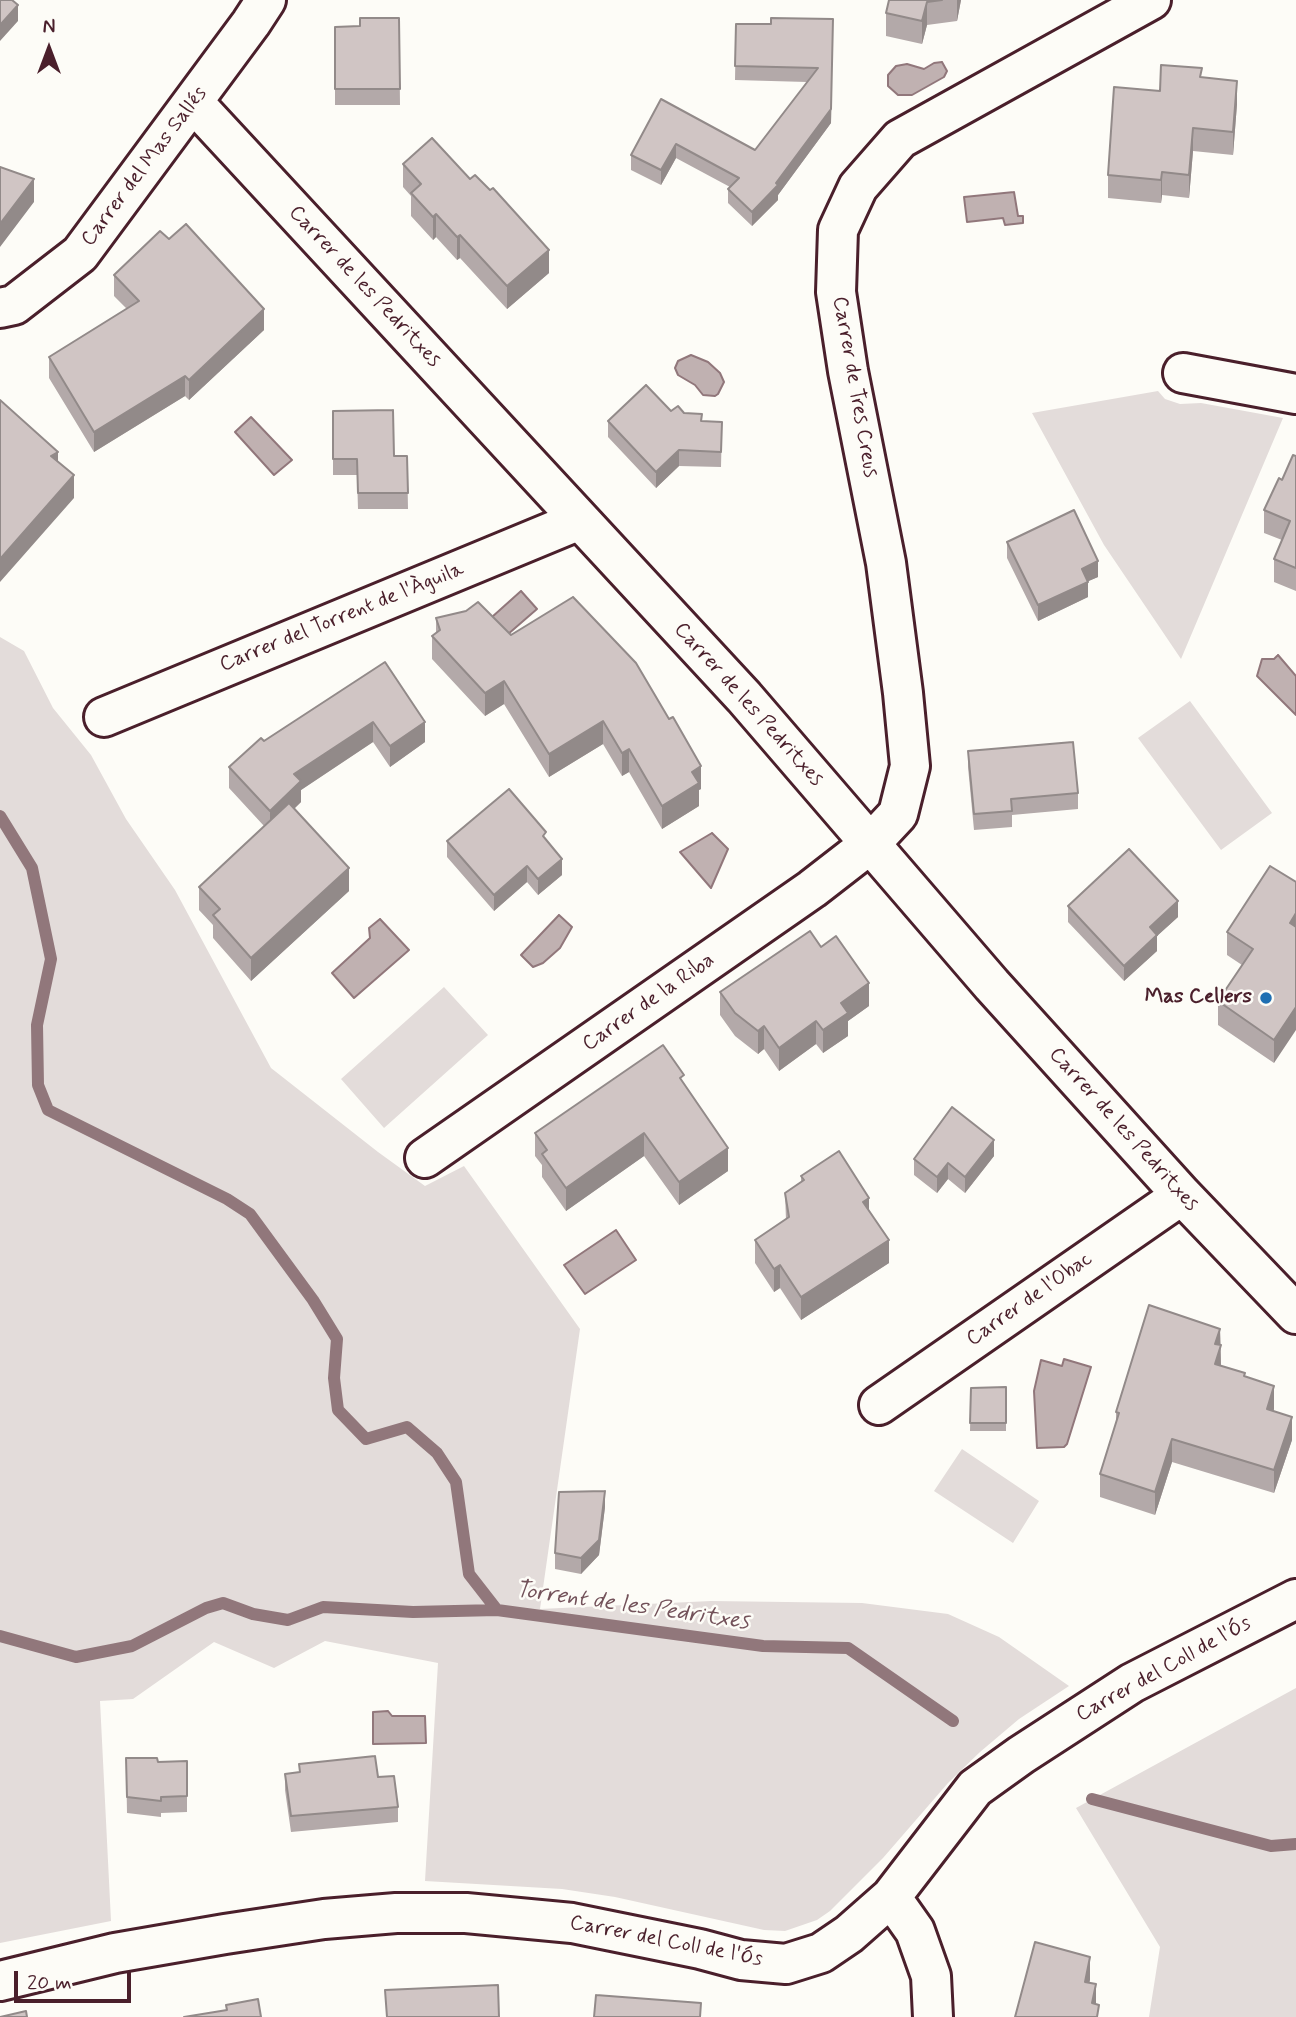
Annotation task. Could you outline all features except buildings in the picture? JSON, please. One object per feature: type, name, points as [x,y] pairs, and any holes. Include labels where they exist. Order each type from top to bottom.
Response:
[{"type":"street","name":"Carrer del Mas Sallés","points":[[0,308],[14,305],[80,254],[266,0]]},
{"type":"street","name":"Carrer de Tres Creus","points":[[870,844],[898,814],[910,766],[886,564],[848,371],[836,292],[838,230],[858,187],[900,139],[1151,0]]},
{"type":"street","name":"Carrer de les Pedritxes","points":[[193,102],[744,697],[992,985],[1182,1195],[1296,1314]]},
{"type":"street","points":[[1183,373],[1296,394]]},
{"type":"street","name":"Carrer del Torrent de l'Àguila","points":[[104,717],[580,520]]},
{"type":"street","name":"Carrer de la Riba","points":[[425,1158],[706,964],[870,844]]},
{"type":"street","name":"Carrer de l'Obac","points":[[879,1405],[1182,1195]]},
{"type":"street","name":"Carrer del Coll de l'Ós","points":[[0,1981],[115,1953],[225,1934],[324,1919],[396,1913],[466,1913],[572,1923],[700,1948],[741,1960],[786,1964],[821,1953],[849,1934],[891,1897],[975,1788],[1053,1732],[1132,1683],[1296,1599]]},
{"type":"street","points":[[891,1897],[915,1931],[931,1976],[933,2017]]},
{"type":"shaded area","points":[[942,62],[947,71],[944,77],[912,95],[898,95],[888,86],[888,75],[896,66],[907,64],[924,69]]},
{"type":"shaded area","points":[[1014,192],[1018,216],[1023,216],[1023,223],[1005,225],[1003,218],[967,222],[964,197]]},
{"type":"shaded area","points":[[691,355],[708,362],[720,373],[724,382],[715,396],[703,395],[695,385],[678,375],[675,368],[678,361]]},
{"type":"shaded area","points":[[1158,391],[1165,399],[1180,404],[1201,403],[1283,418],[1181,659],[1104,545],[1032,413]]},
{"type":"shaded area","points":[[251,417],[292,460],[274,475],[235,432]]},
{"type":"shaded area","points":[[521,591],[537,609],[507,635],[492,617]]},
{"type":"shaded area","points":[[0,637],[24,651],[53,708],[91,755],[126,819],[175,890],[271,1068],[425,1186],[464,1166],[580,1329],[540,1609],[711,1601],[862,1603],[948,1614],[999,1637],[1069,1686],[1019,1719],[980,1752],[948,1783],[883,1858],[830,1911],[817,1920],[785,1931],[764,1930],[615,1897],[562,1889],[425,1881],[438,1663],[325,1641],[274,1668],[214,1642],[133,1699],[100,1701],[111,1921],[0,1943]]},
{"type":"shaded area","points":[[1278,655],[1296,676],[1296,715],[1257,676],[1262,659],[1274,659]]},
{"type":"shaded area","points":[[1190,701],[1272,813],[1221,850],[1138,738]]},
{"type":"shaded area","points":[[712,833],[728,849],[711,888],[680,852]]},
{"type":"shaded area","points":[[559,915],[572,927],[560,948],[543,963],[533,967],[521,955]]},
{"type":"shaded area","points":[[380,919],[409,950],[354,998],[332,973],[370,938],[369,928]]},
{"type":"shaded area","points":[[444,987],[488,1035],[384,1128],[341,1079]]},
{"type":"shaded area","points":[[616,1230],[636,1260],[585,1294],[564,1265]]},
{"type":"shaded area","points":[[1064,1359],[1091,1367],[1067,1444],[1064,1447],[1037,1448],[1034,1391],[1041,1360],[1062,1366]]},
{"type":"shaded area","points":[[962,1449],[1039,1501],[1013,1543],[934,1491]]},
{"type":"shaded area","points":[[1296,1688],[1296,2017],[1149,2017],[1160,1947],[1076,1808]]},
{"type":"shaded area","points":[[388,1711],[392,1716],[425,1716],[426,1743],[373,1744],[373,1712]]},
{"type":"waterway","name":"Torrent de les Pedritxes","points":[[0,816],[32,868],[51,959],[37,1025],[38,1085],[48,1110],[227,1199],[250,1214],[313,1300],[337,1339],[334,1378],[338,1410],[366,1439],[407,1427],[437,1453],[456,1482],[469,1574],[497,1610],[763,1646],[848,1648],[953,1721]]},
{"type":"waterway","points":[[0,1636],[76,1657],[132,1646],[206,1608],[223,1603],[253,1614],[288,1620],[323,1607],[413,1612],[497,1610]]},
{"type":"waterway","name":"Torrent de les Pedritxes","points":[[1092,1799],[1271,1846],[1296,1844]]},
{"type":"place","name":"Mas Cellers","points":[[1266,998]]}]
